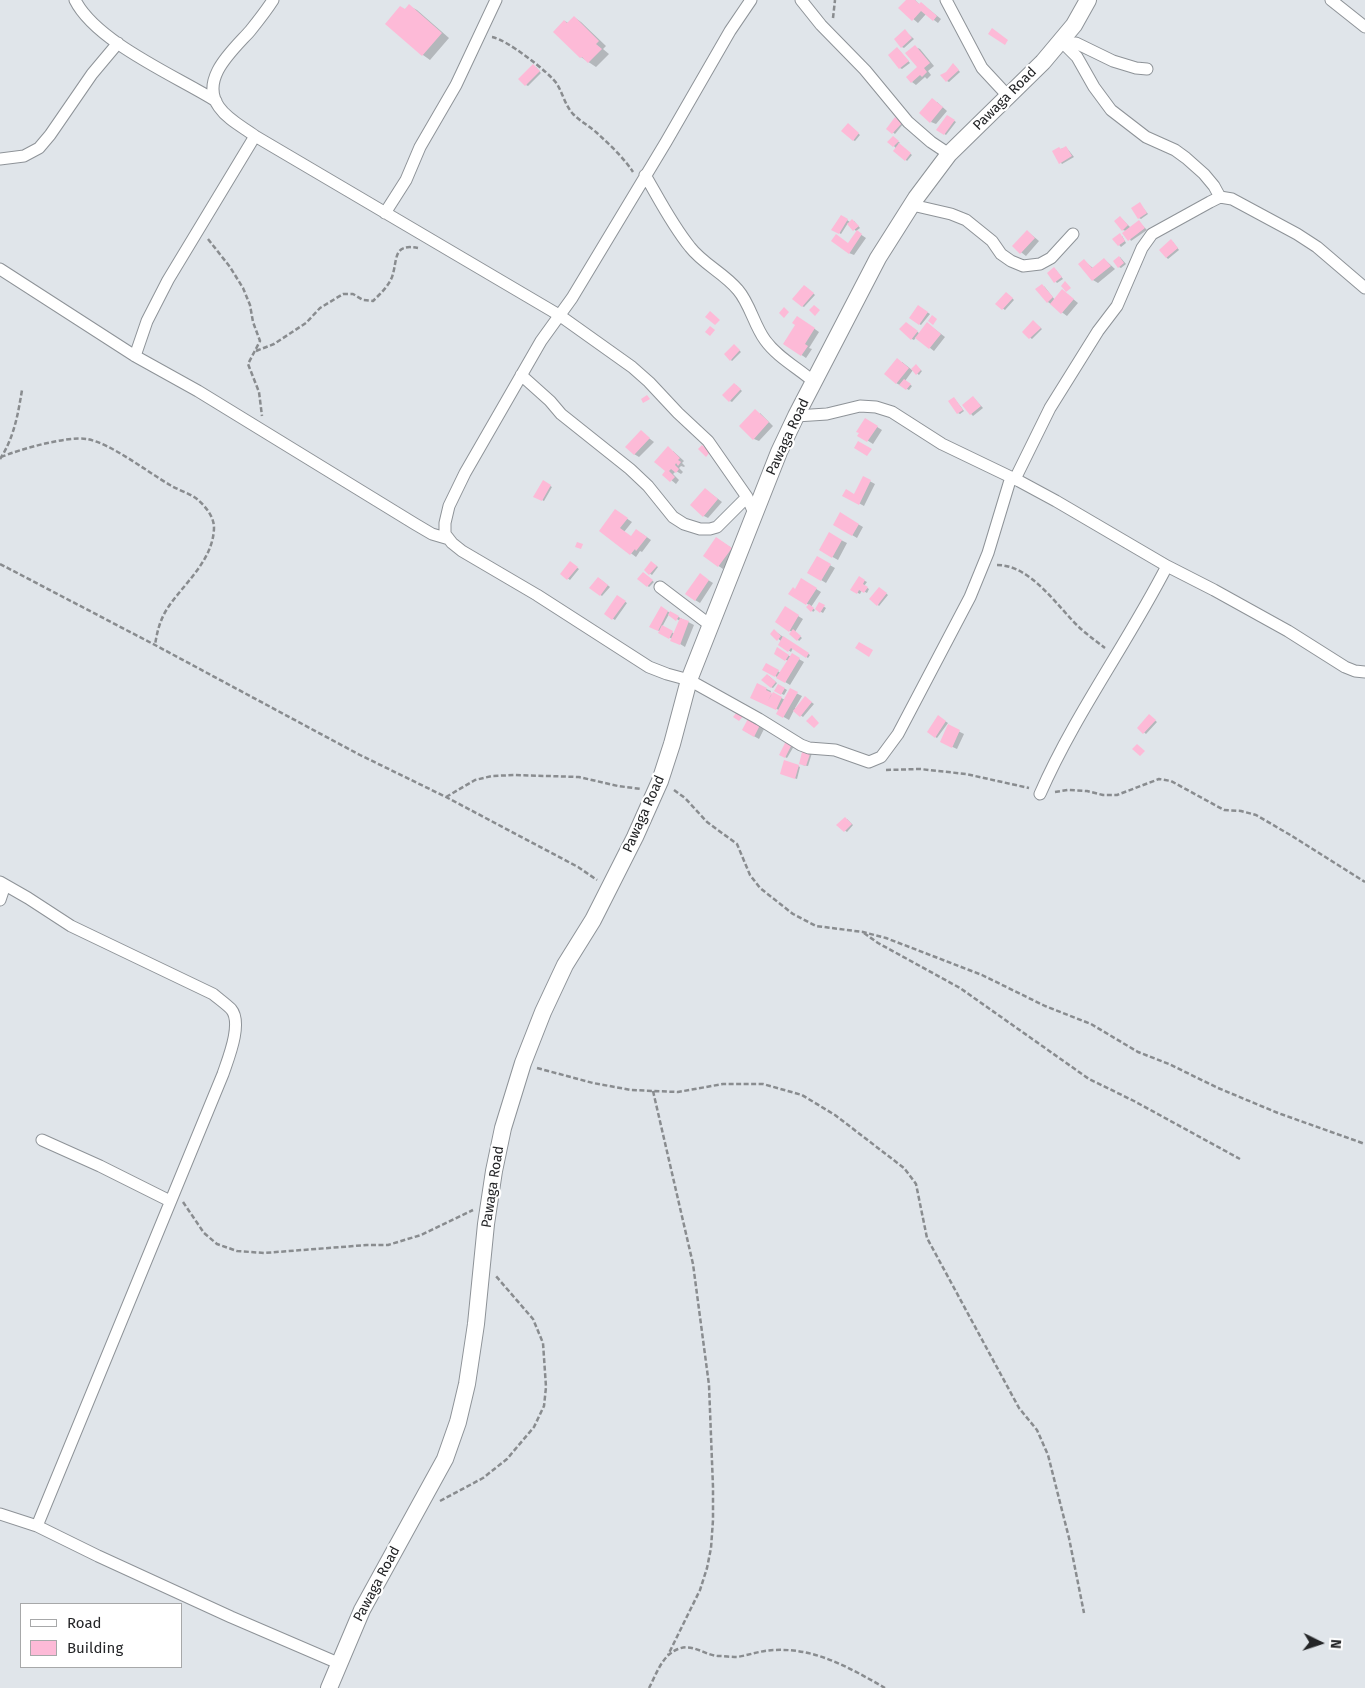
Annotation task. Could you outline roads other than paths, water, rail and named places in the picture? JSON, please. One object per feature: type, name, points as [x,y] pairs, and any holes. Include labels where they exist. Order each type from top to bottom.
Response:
[{"type":"main road","name":"Pawaga Road","points":[[328,1688],[362,1610],[445,1460],[458,1422],[467,1384],[490,1200],[503,1128],[542,1012],[565,965],[593,920],[635,837],[658,785],[672,744],[689,680],[754,513],[796,416],[878,258],[912,205],[949,154],[1063,43],[1088,0]]},
{"type":"street","points":[[75,0],[82,13],[118,43],[216,101]]},
{"type":"street","points":[[273,0],[265,13],[216,72],[214,90],[216,101],[231,120],[446,250],[559,315],[649,382],[708,441],[747,497],[754,513]]},
{"type":"street","points":[[385,213],[406,180],[420,146],[456,85],[496,0]]},
{"type":"street","points":[[751,0],[730,32],[572,298],[541,341],[521,375],[449,506],[445,523],[445,534],[462,551],[537,595],[649,667],[689,680],[801,745],[809,748],[829,748],[854,758],[872,761],[881,757],[886,752],[906,720],[970,597],[983,566],[1013,478],[1055,400],[1098,331],[1117,306],[1142,248],[1152,234],[1220,197],[1232,199],[1317,247],[1365,288]]},
{"type":"street","points":[[801,0],[908,122],[931,142],[949,154]]},
{"type":"street","points":[[946,0],[982,68],[1008,96]]},
{"type":"street","points":[[1331,0],[1365,28]]},
{"type":"street","points":[[0,159],[24,156],[38,148],[50,135],[92,74],[118,43]]},
{"type":"street","points":[[1063,43],[1076,43],[1113,62],[1147,70]]},
{"type":"street","points":[[1063,43],[1082,63],[1094,87],[1111,110],[1146,136],[1175,150],[1186,158],[1204,174],[1220,197]]},
{"type":"street","points":[[135,356],[147,321],[168,280],[255,136]]},
{"type":"street","points":[[642,180],[690,247],[702,260],[729,280],[742,294],[764,340],[772,349],[814,382]]},
{"type":"street","points":[[912,205],[951,214],[966,220],[992,241],[1001,254],[1022,266],[1040,264],[1051,258],[1073,234]]},
{"type":"street","points":[[0,269],[135,356],[261,429],[432,534],[449,539]]},
{"type":"street","points":[[521,375],[550,401],[560,414],[630,469],[648,486],[673,517],[684,524],[700,529],[717,527],[747,497]]},
{"type":"street","points":[[796,416],[828,414],[860,406],[876,407],[892,412],[942,444],[1013,478],[1167,566],[1281,628],[1345,667],[1365,672]]},
{"type":"street","points":[[1040,794],[1066,739],[1150,599],[1167,566]]},
{"type":"street","points":[[660,587],[710,625]]},
{"type":"street","points":[[0,900],[3,884],[71,926],[165,973],[213,994],[233,1010],[236,1021],[230,1052],[186,1168],[170,1201],[37,1526]]},
{"type":"street","points":[[42,1140],[170,1201]]},
{"type":"street","points":[[0,1514],[37,1526],[222,1613],[338,1663]]}]
